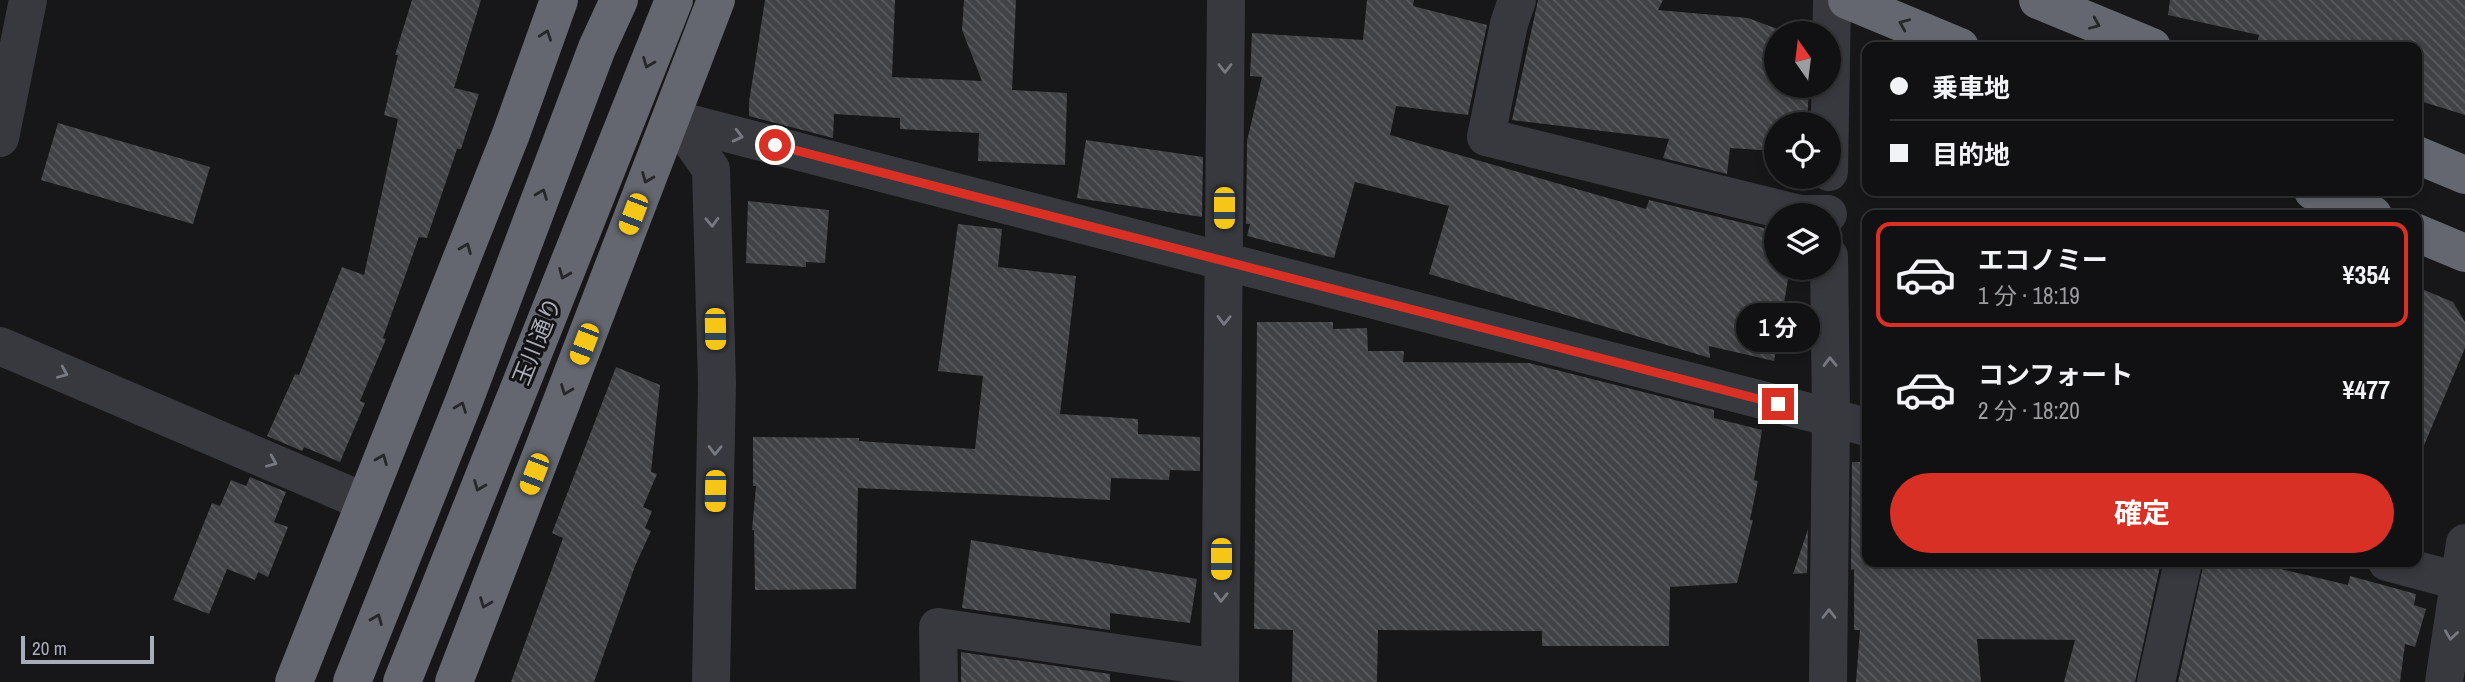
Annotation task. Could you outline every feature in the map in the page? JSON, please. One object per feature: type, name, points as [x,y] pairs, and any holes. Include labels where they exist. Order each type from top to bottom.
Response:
[{"type":"highway","points":[[295,682],[506,147],[558,0]]},
{"type":"highway","name":"玉川通り","points":[[352,682],[464,401],[597,48],[619,0]]},
{"type":"highway","name":"玉川通り","points":[[402,682],[674,0]]},
{"type":"highway","points":[[454,682],[716,0]]},
{"type":"highway","points":[[1847,0],[1948,42]]},
{"type":"highway","points":[[2038,0],[2140,42]]},
{"type":"highway","points":[[2422,157],[2465,175]]},
{"type":"highway","points":[[2326,196],[2361,210]]},
{"type":"highway","points":[[2422,235],[2465,253]]},
{"type":"street","points":[[0,138],[28,0]]},
{"type":"street","points":[[939,682],[938,627],[1220,675],[1226,0]]},
{"type":"street","points":[[1517,0],[1509,23],[1486,137],[1800,214],[1828,194],[1832,0]]},
{"type":"street","points":[[671,119],[1862,426]]},
{"type":"street","points":[[671,119],[711,169],[717,383],[711,682]]},
{"type":"street","points":[[1828,682],[1829,280]]},
{"type":"street","points":[[0,346],[365,502]]},
{"type":"street","points":[[2444,682],[2465,544]]},
{"type":"street","points":[[2155,682],[2182,567]]},
{"type":"street","points":[[2407,567],[2458,580]]},
{"type":"building","points":[[412,0],[481,0],[454,88],[479,94],[427,238],[419,237],[383,338],[386,339],[360,401],[365,403],[340,462],[304,447],[302,451],[267,436],[295,374],[299,375],[342,267],[364,275],[398,119],[384,115],[398,55],[395,55]]},
{"type":"building","points":[[765,0],[895,0],[892,77],[982,81],[962,30],[964,0],[1016,0],[1012,90],[1067,93],[1065,165],[978,161],[979,133],[900,129],[900,118],[834,114],[833,138],[749,116]]},
{"type":"building","points":[[1367,0],[1414,0],[1413,6],[1487,25],[1468,115],[1396,106],[1390,135],[1646,209],[1649,200],[1764,228],[1764,280],[1788,280],[1774,361],[1709,346],[1710,358],[1429,274],[1449,206],[1355,182],[1334,258],[1247,236],[1250,224],[1246,224],[1247,141],[1262,77],[1250,76],[1252,33],[1363,40]]},
{"type":"building","points":[[1538,0],[1663,0],[1658,10],[1748,18],[1764,24],[1764,98],[1808,98],[1808,112],[1764,112],[1764,150],[1730,148],[1727,174],[1663,158],[1669,139],[1512,120]]},
{"type":"building","points":[[2170,0],[2465,0],[2465,115],[2422,102],[2422,42],[2257,42],[2259,35],[2168,15]]},
{"type":"building","points":[[58,123],[210,167],[193,224],[41,180]]},
{"type":"building","points":[[1086,140],[1203,157],[1202,217],[1077,198]]},
{"type":"building","points":[[748,201],[829,210],[825,263],[806,262],[806,267],[746,263]]},
{"type":"building","points":[[958,224],[1002,229],[998,267],[1076,276],[1060,414],[1138,419],[1138,434],[1200,437],[1200,471],[1170,470],[1169,480],[1111,478],[1110,500],[858,488],[856,589],[755,590],[752,530],[756,486],[753,486],[753,437],[859,438],[859,441],[975,449],[983,376],[938,371]]},
{"type":"building","points":[[2422,289],[2453,302],[2465,322],[2465,348],[2422,450]]},
{"type":"building","points":[[1257,322],[1333,322],[1333,329],[1367,328],[1368,351],[1404,351],[1403,362],[1529,363],[1714,410],[1714,418],[1762,430],[1754,480],[1758,481],[1750,520],[1753,520],[1737,583],[1670,587],[1669,646],[1542,646],[1542,631],[1378,630],[1377,682],[1292,682],[1293,630],[1254,629]]},
{"type":"building","points":[[616,367],[660,385],[651,472],[657,474],[643,507],[652,511],[645,528],[651,531],[635,566],[594,682],[511,682],[563,538],[552,533]]},
{"type":"building","points":[[1852,462],[1862,462],[1862,567],[2160,567],[2135,682],[2064,682],[2075,640],[1977,639],[1981,682],[1856,682],[1860,630],[1854,630],[1854,569],[1851,570]]},
{"type":"building","points":[[250,477],[286,492],[274,522],[288,527],[268,577],[258,572],[255,580],[227,569],[209,614],[173,600],[212,503],[220,506],[231,480],[246,486]]},
{"type":"building","points":[[1808,529],[1807,573],[1793,574]]},
{"type":"building","points":[[971,540],[1197,579],[1190,623],[1110,613],[1110,630],[962,608]]},
{"type":"building","points":[[2203,567],[2273,567],[2348,585],[2350,576],[2416,594],[2414,605],[2426,609],[2415,647],[2405,644],[2400,682],[2178,682]]},
{"type":"building","points":[[961,652],[1110,674],[1110,682],[961,682]]},
{"type":"route","points":[[775,145],[1778,404]]}]
